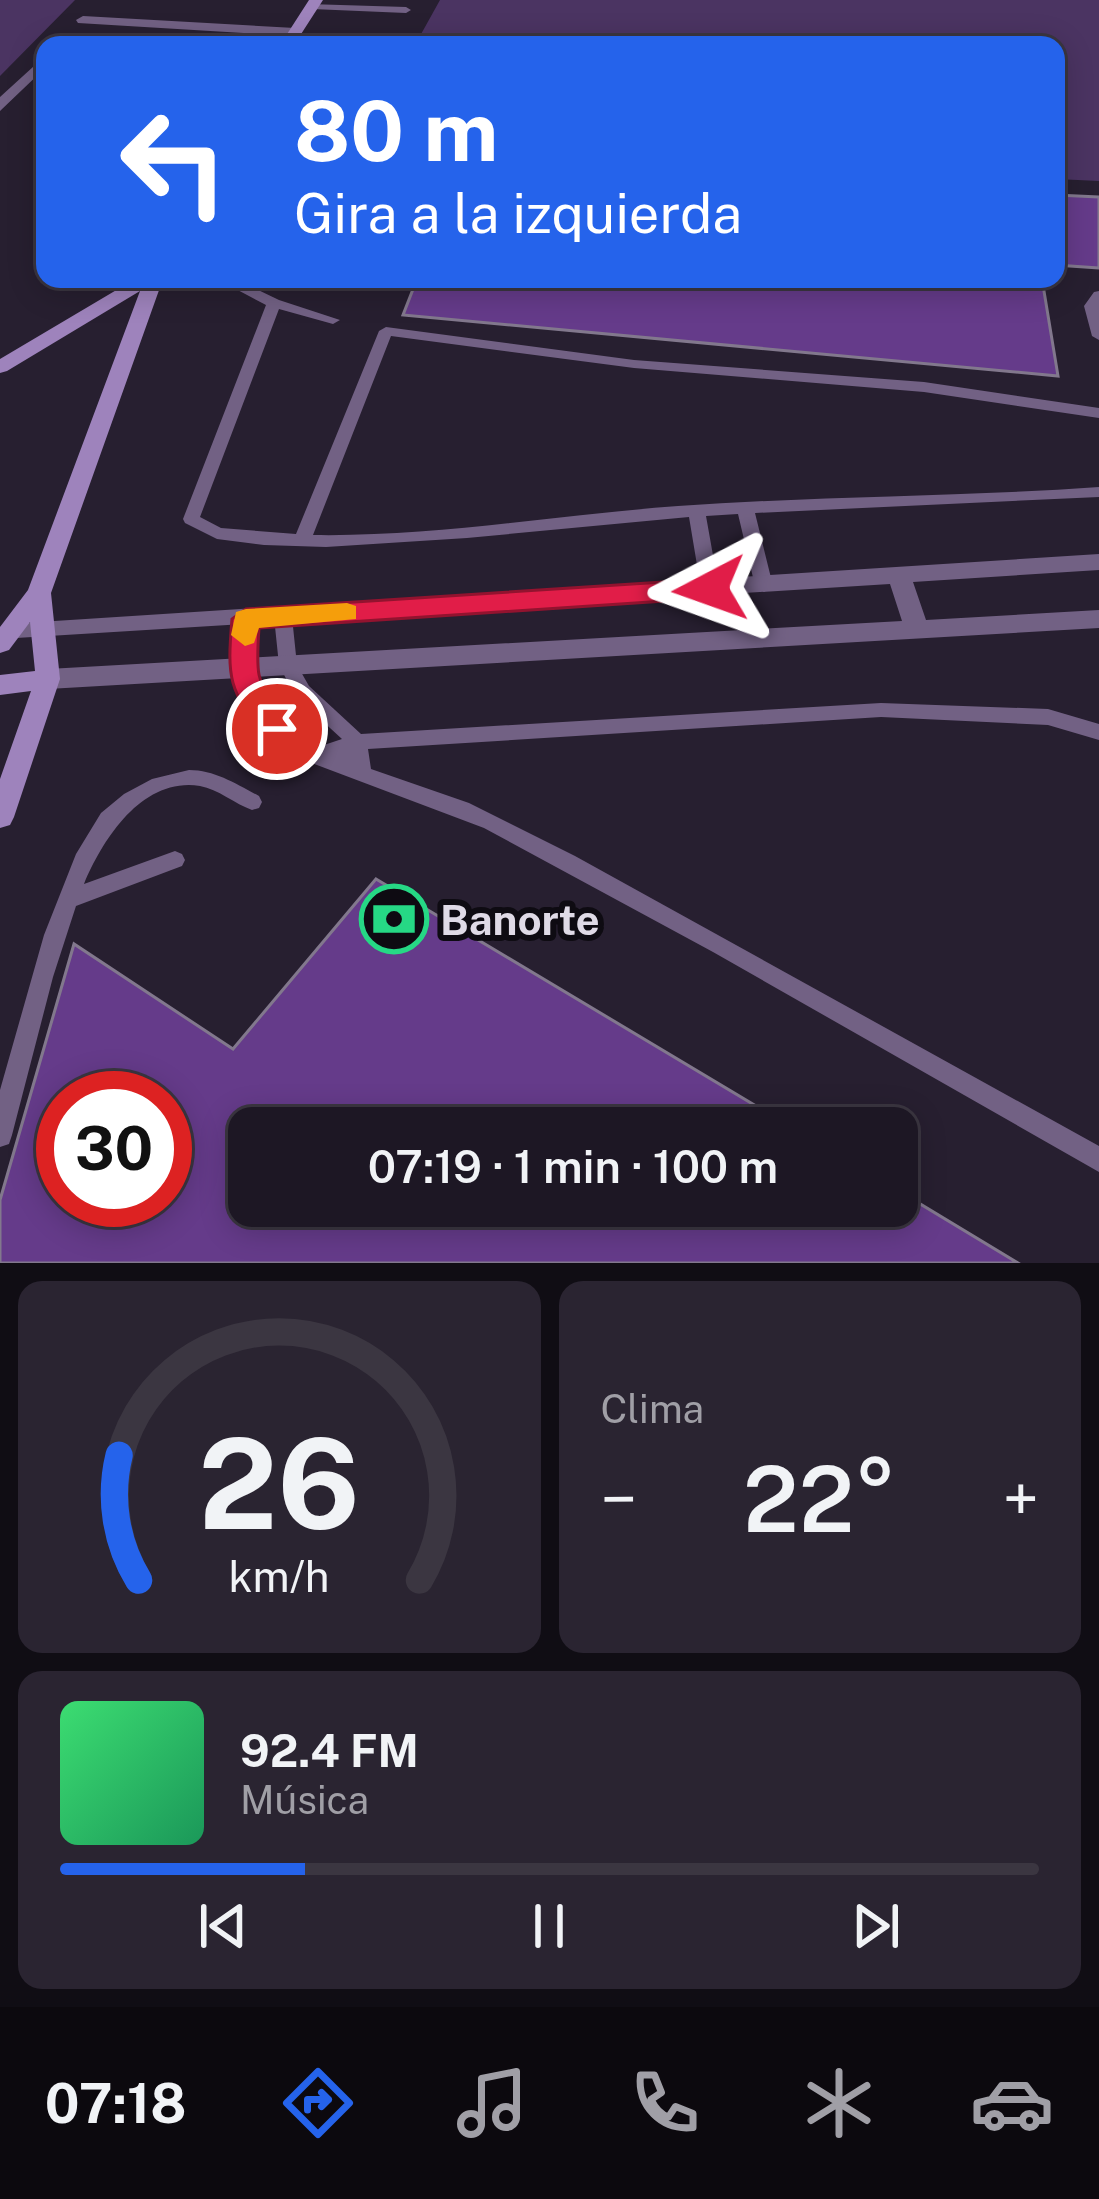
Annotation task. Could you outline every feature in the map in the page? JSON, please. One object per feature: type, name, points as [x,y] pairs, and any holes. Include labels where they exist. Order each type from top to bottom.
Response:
[{"type":"street","points":[[68,36],[102,0]]},
{"type":"street","points":[[293,36],[314,3]]},
{"type":"street","points":[[83,20],[258,36]]},
{"type":"street","points":[[0,106],[36,69]]},
{"type":"street","points":[[0,367],[136,288]]},
{"type":"street","points":[[4,639],[39,593],[148,288]]},
{"type":"street","points":[[4,639],[43,629],[1099,562]]},
{"type":"street","points":[[899,576],[916,630]]},
{"type":"street","points":[[0,817],[48,679],[39,593]]},
{"type":"street","points":[[0,685],[288,665],[1093,623]]},
{"type":"lane","points":[[314,3],[406,10]]},
{"type":"lane","points":[[243,288],[274,303],[333,320]]},
{"type":"lane","points":[[1099,295],[1091,299],[1099,336]]},
{"type":"lane","points":[[274,303],[191,519],[207,532],[302,540],[505,531],[697,513],[1099,492]]},
{"type":"lane","points":[[302,540],[386,331],[634,364],[924,387],[1099,413]]},
{"type":"lane","points":[[746,512],[764,586]]},
{"type":"lane","points":[[697,513],[710,589]]},
{"type":"lane","points":[[283,617],[288,665],[302,691],[357,742],[362,773]]},
{"type":"lane","points":[[246,619],[242,669],[259,712],[316,756],[488,820],[1099,1160]]},
{"type":"lane","points":[[316,756],[357,742],[880,710],[1048,717],[1099,732]]},
{"type":"lane","points":[[0,1135],[68,899],[100,828],[136,797],[176,781],[204,778],[252,802]]},
{"type":"lane","points":[[68,899],[175,860]]},
{"type":"shaded area","points":[[0,0],[75,0],[36,36],[0,76]]},
{"type":"shaded area","points":[[440,0],[1099,0],[1099,181],[1065,179],[1065,36],[420,36]]},
{"type":"building","points":[[1065,195],[1099,197],[1099,268],[1065,266]]},
{"type":"building","points":[[414,288],[1043,288],[1058,376],[403,315]]},
{"type":"building","points":[[376,879],[758,1107],[228,1107],[228,1227],[918,1227],[918,1203],[1018,1263],[0,1263],[0,1200],[36,1075],[36,1227],[192,1227],[192,1071],[37,1071],[74,944],[233,1049]]},
{"type":"slow traffic","points":[[245,635],[246,619],[347,612]]},
{"type":"place","name":"Banorte","points":[[394,919]]},
{"type":"route","points":[[277,729],[247,694],[242,669],[246,619],[710,589]]}]
